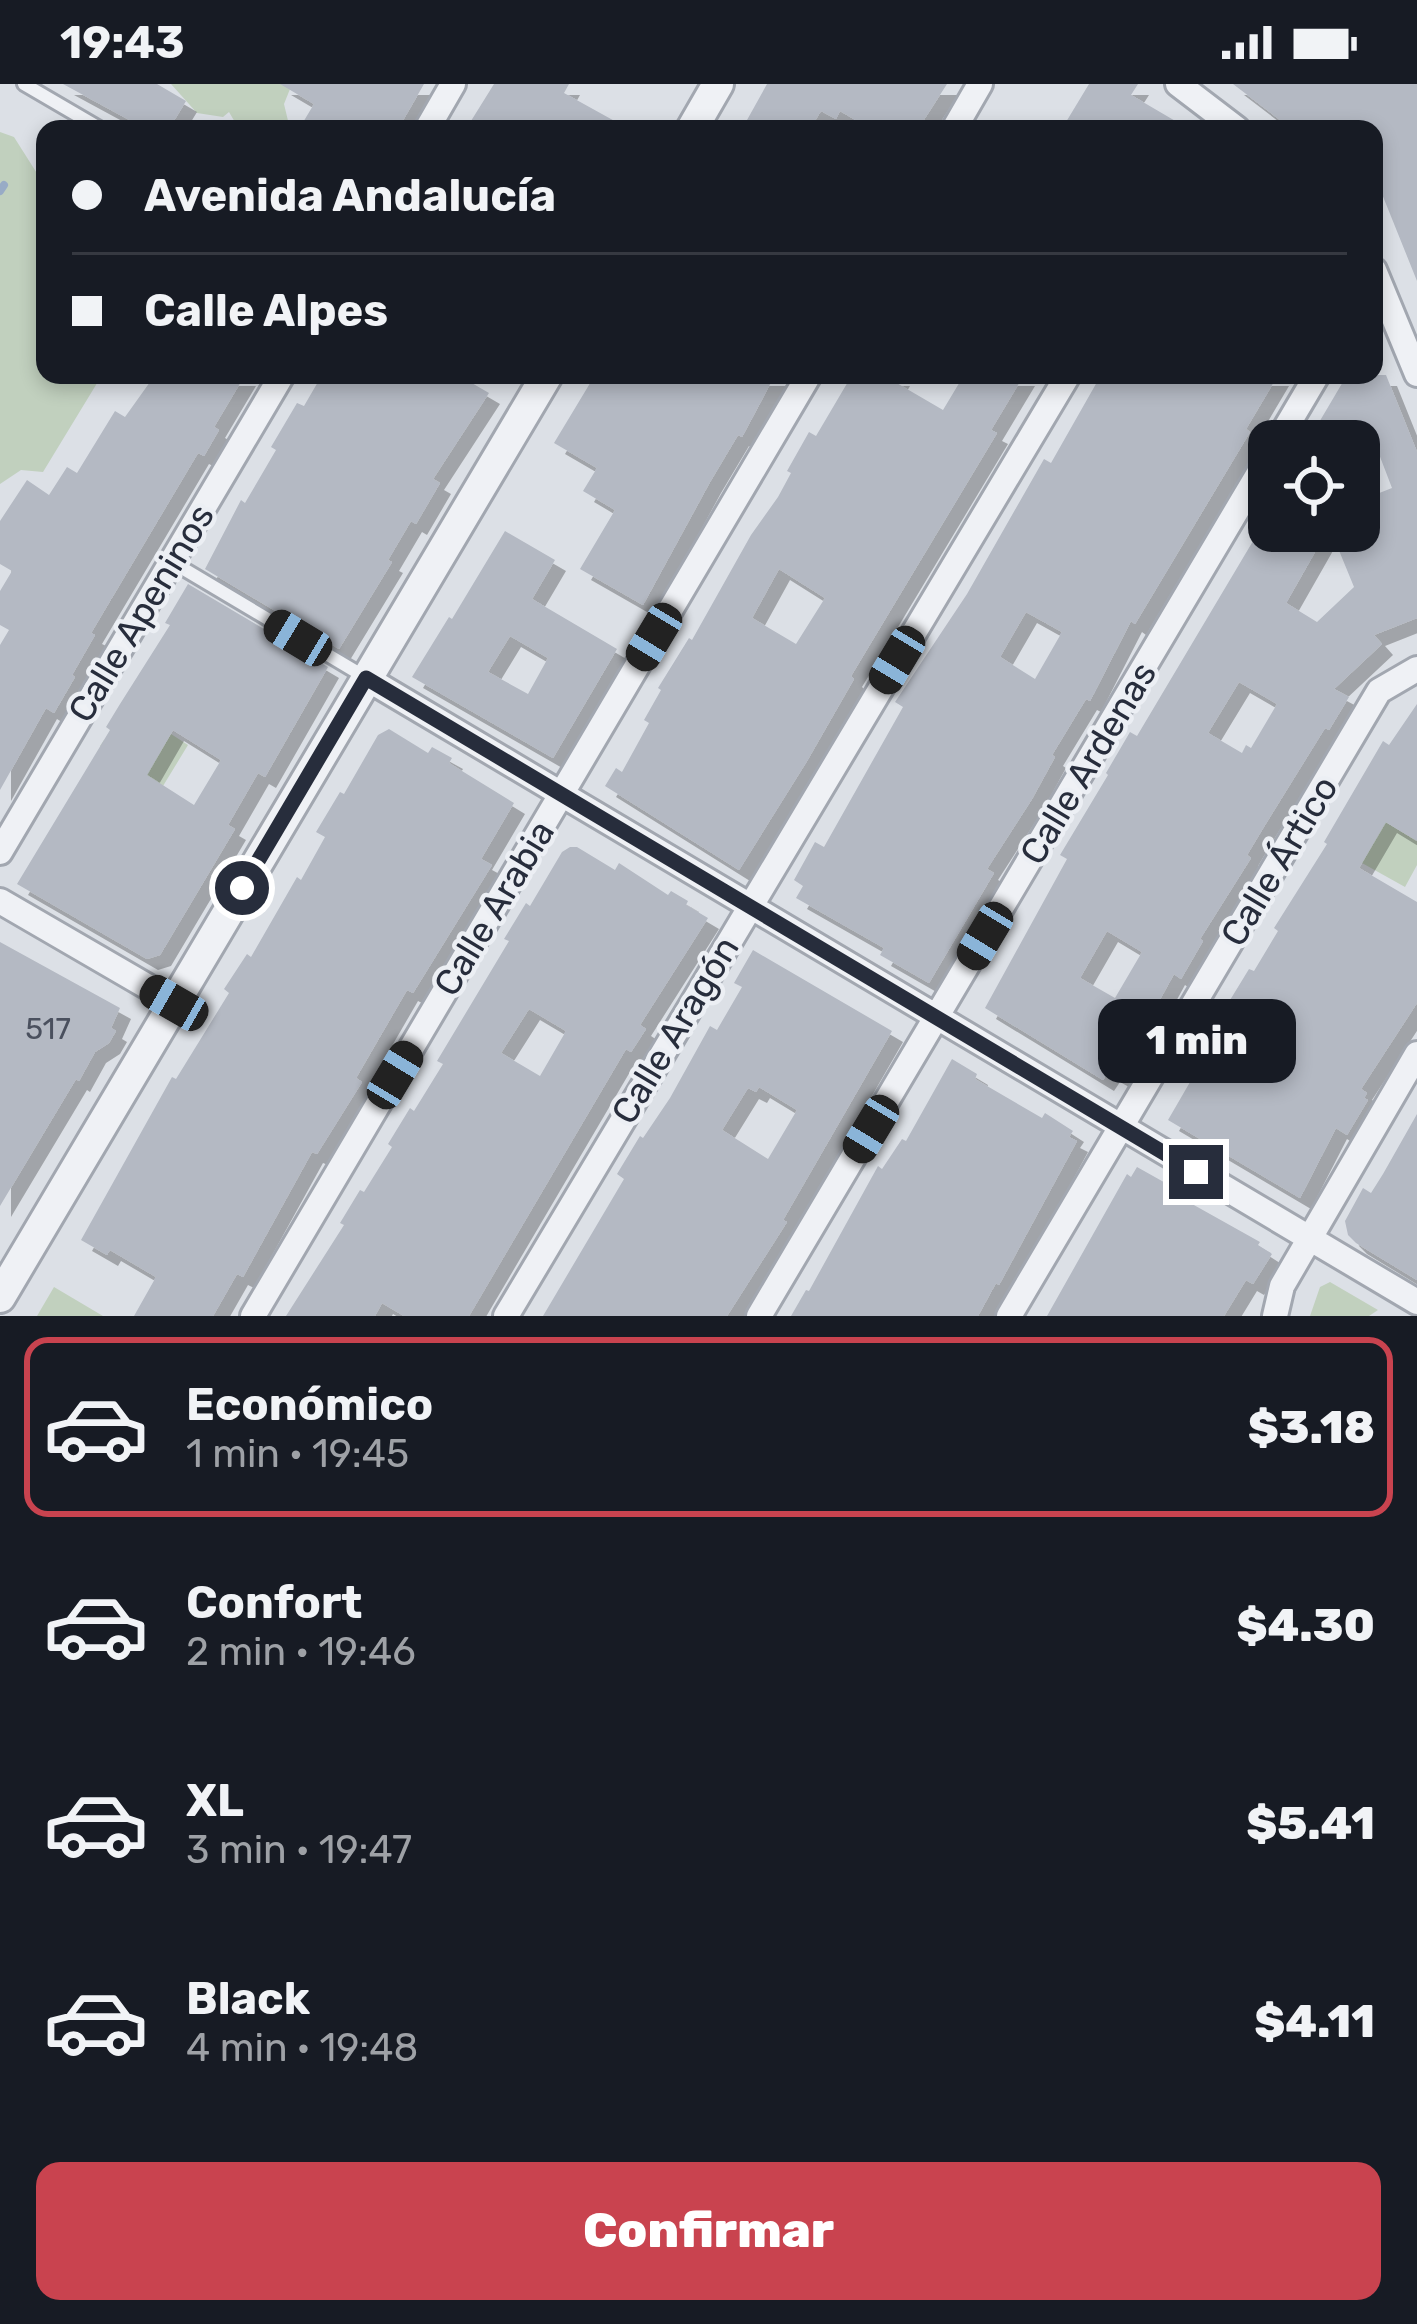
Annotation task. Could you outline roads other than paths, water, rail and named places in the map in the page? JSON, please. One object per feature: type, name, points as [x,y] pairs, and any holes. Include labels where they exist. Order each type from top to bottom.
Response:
[{"type":"street","points":[[432,120],[453,84]]},
{"type":"street","points":[[697,120],[718,84]]},
{"type":"street","points":[[958,120],[980,84]]},
{"type":"street","points":[[1178,84],[1219,120]]},
{"type":"street","points":[[1383,310],[1417,374]]},
{"type":"street","name":"Calle Apeninos","points":[[0,852],[277,384]]},
{"type":"street","points":[[0,1297],[366,678],[532,384]]},
{"type":"street","name":"Calle Arabia","points":[[253,1316],[803,384]]},
{"type":"street","name":"Calle Aragón","points":[[506,1316],[1063,384]]},
{"type":"street","points":[[1290,420],[1312,384]]},
{"type":"street","name":"Calle Ardenas","points":[[759,1316],[1248,492]]},
{"type":"street","name":"Calle Ártico","points":[[1009,1316],[1379,692],[1417,669]]},
{"type":"street","points":[[366,678],[1417,1302]]},
{"type":"street","points":[[0,901],[174,1003]]},
{"type":"street","points":[[1264,1316],[1417,1054]]},
{"type":"street","points":[[1275,1316],[1282,1286]]},
{"type":"lane","points":[[24,84],[86,120]]},
{"type":"lane","points":[[172,562],[366,678]]},
{"type":"waterway","points":[[0,191],[4,185]]}]
